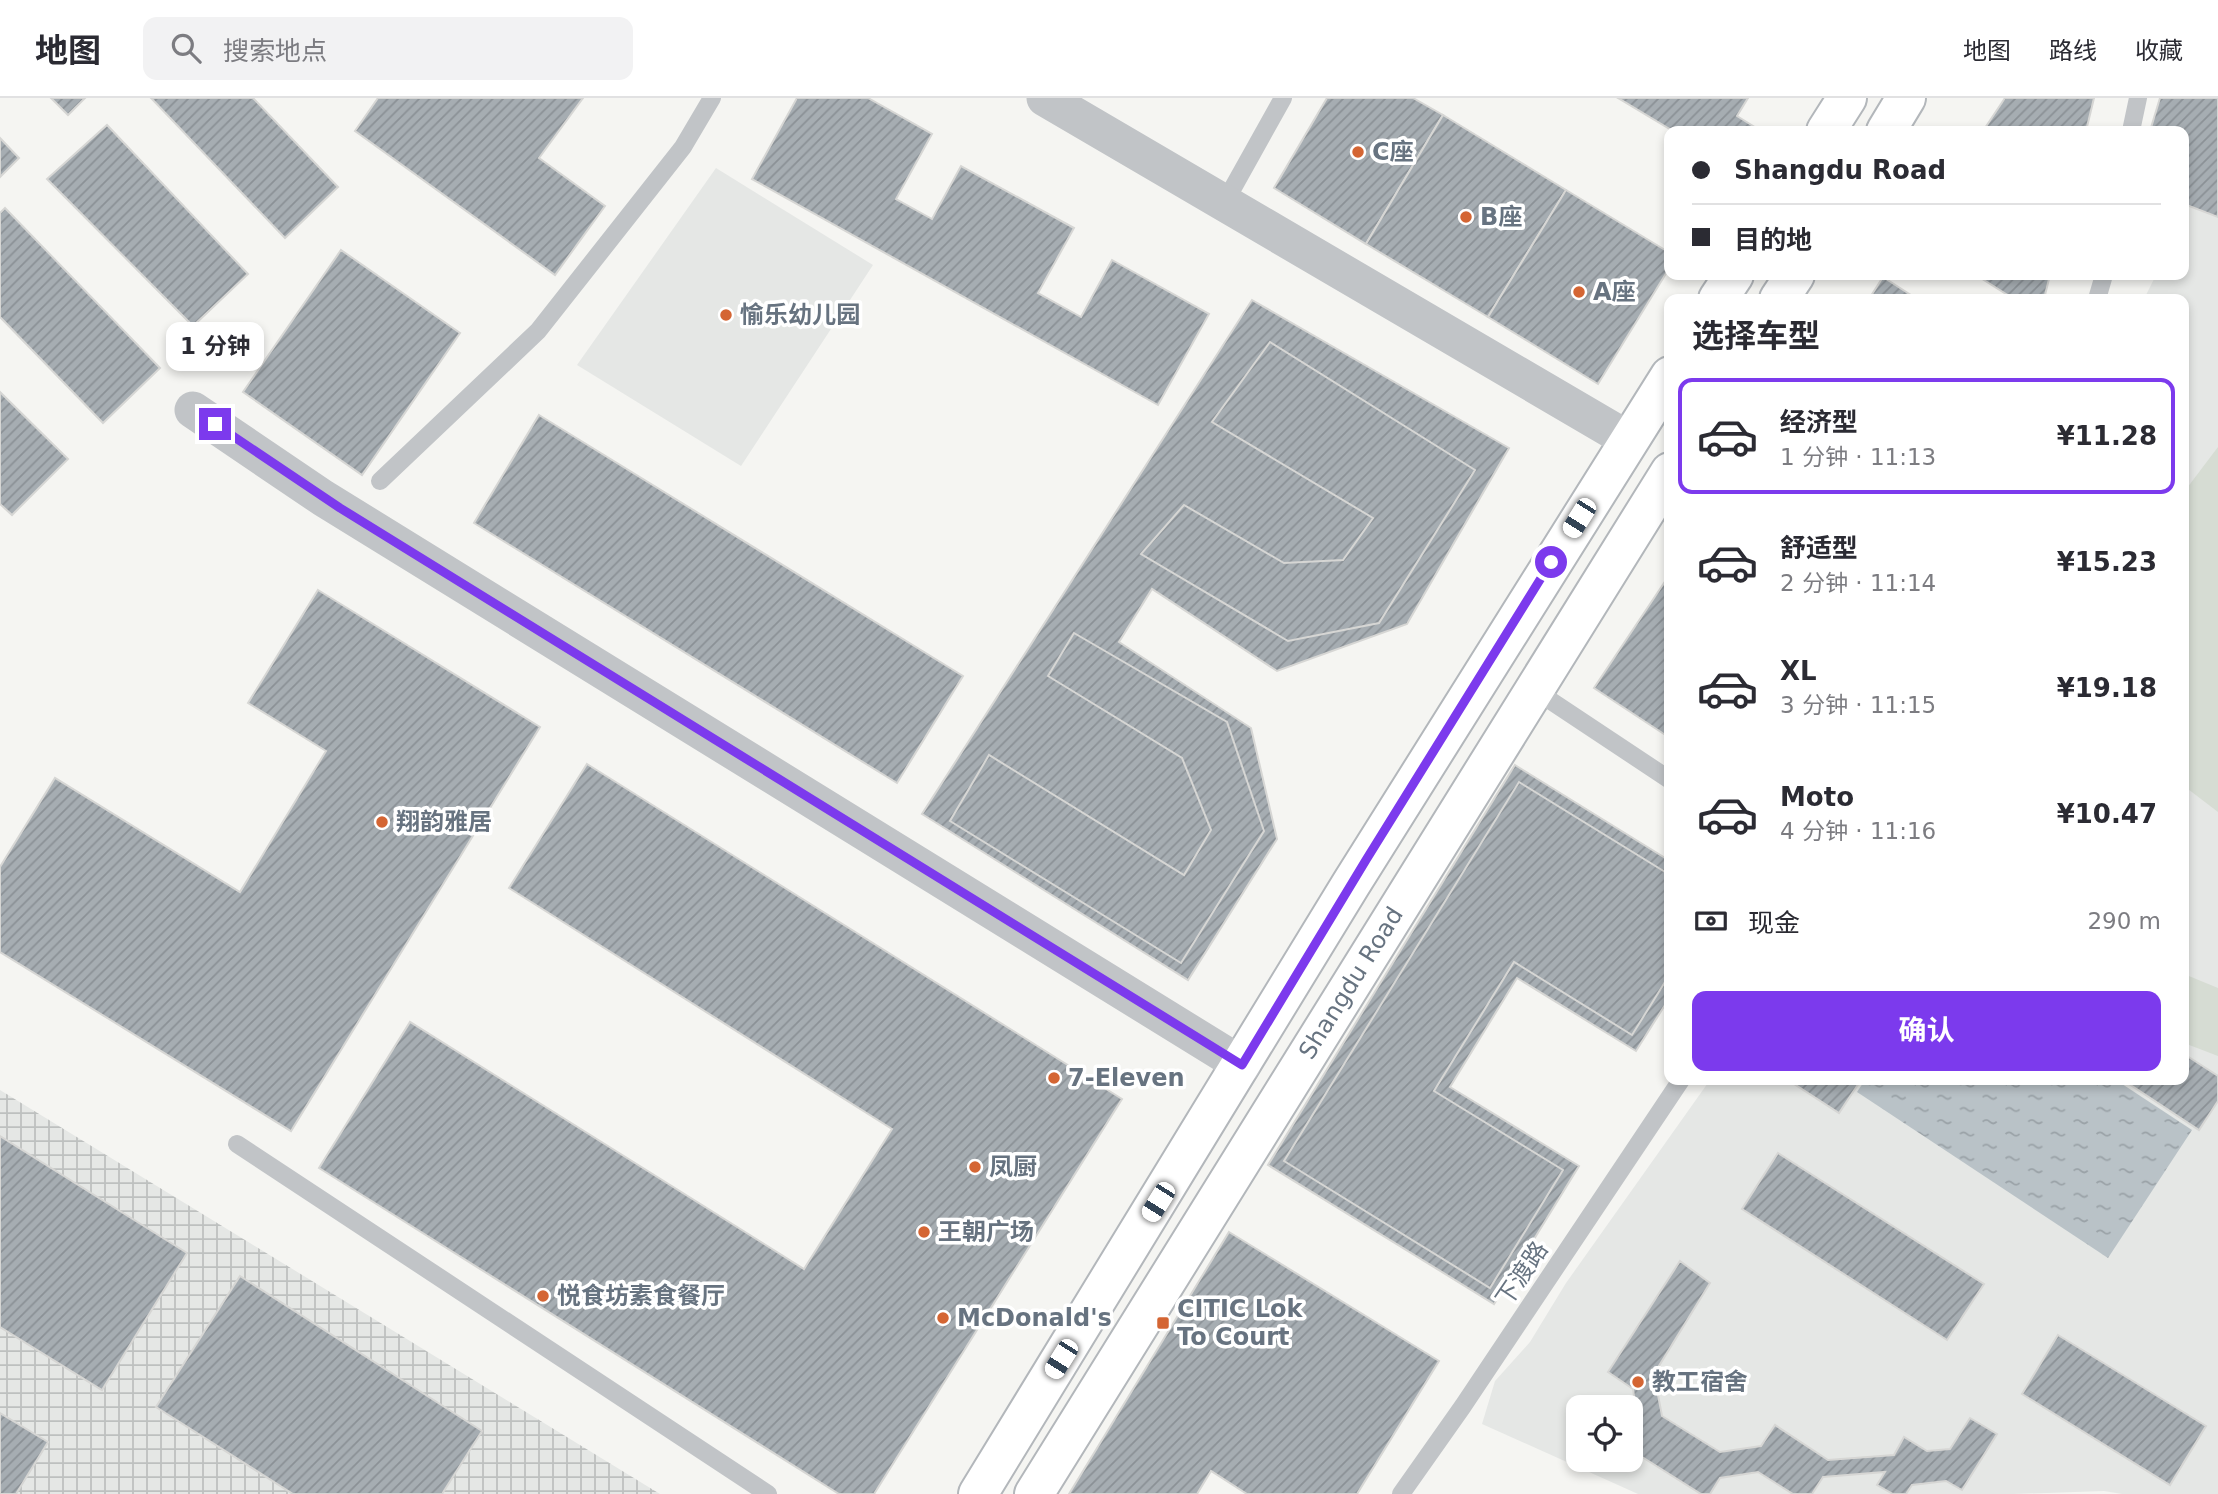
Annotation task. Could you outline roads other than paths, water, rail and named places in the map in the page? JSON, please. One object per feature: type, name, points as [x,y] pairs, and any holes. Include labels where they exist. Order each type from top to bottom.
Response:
[{"type":"main road","points":[[1829,126],[1847,98]]},
{"type":"main road","points":[[1889,126],[1906,98]]},
{"type":"main road","name":"Shangdu Road","points":[[978,1494],[1496,650],[1664,385]]},
{"type":"main road","name":"Shangdu Road","points":[[1034,1494],[1664,482]]},
{"type":"street","points":[[1045,98],[1629,440]]},
{"type":"street","points":[[193,410],[346,512],[1242,1065]]},
{"type":"lane","points":[[380,481],[538,331],[683,147],[712,98]]},
{"type":"lane","points":[[1225,202],[1283,98]]},
{"type":"lane","points":[[2132,126],[2138,98]]},
{"type":"lane","points":[[1533,689],[1664,776]]},
{"type":"lane","name":"下渡路","points":[[1401,1494],[1678,1085]]},
{"type":"lane","points":[[237,1144],[768,1494]]},
{"type":"water","points":[[1862,1085],[2124,1085],[2192,1130],[2108,1258],[1857,1092]]},
{"type":"place","name":"C座","points":[[1358,152]]},
{"type":"place","name":"B座","points":[[1466,217]]},
{"type":"place","name":"A座","points":[[1579,292]]},
{"type":"place","name":"愉乐幼儿园","points":[[726,315]]},
{"type":"place","name":"翔韵雅居","points":[[382,822]]},
{"type":"place","name":"7-Eleven","points":[[1054,1078]]},
{"type":"place","name":"凤厨","points":[[975,1167]]},
{"type":"place","name":"王朝广场","points":[[924,1232]]},
{"type":"place","name":"悦食坊素食餐厅","points":[[543,1296]]},
{"type":"place","name":"McDonald's","points":[[943,1318]]},
{"type":"place","name":"CITIC Lok To Court","points":[[1163,1323]]},
{"type":"place","name":"教工宿舍","points":[[1638,1382]]}]
